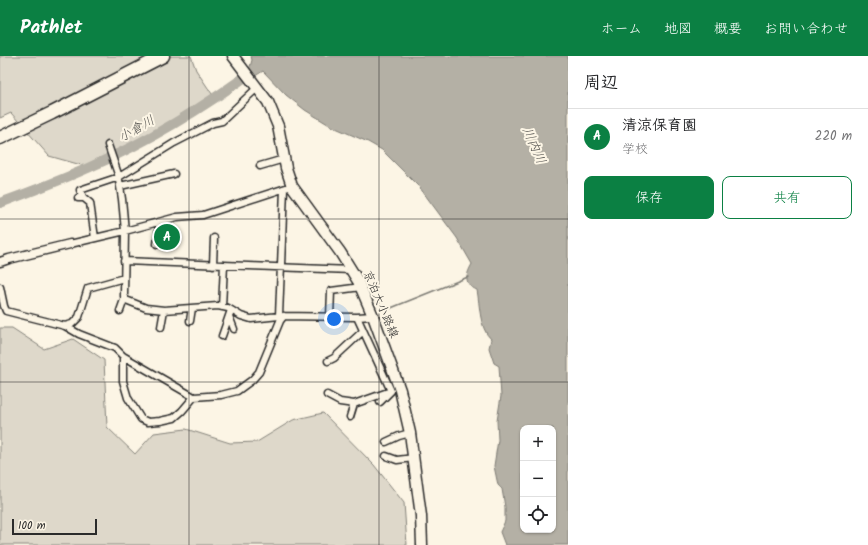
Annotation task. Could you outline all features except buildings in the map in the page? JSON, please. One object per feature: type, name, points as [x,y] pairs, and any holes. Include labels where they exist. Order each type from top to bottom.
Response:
[{"type":"highway","points":[[0,138],[163,56]]},
{"type":"main road","name":"京泊大小路線","points":[[236,60],[268,102],[278,126],[288,187],[336,246],[361,287],[373,316],[410,433],[421,516],[422,545]]},
{"type":"street","points":[[95,238],[90,203],[80,197],[80,190],[118,176],[174,143],[222,120],[258,88]]},
{"type":"street","points":[[108,144],[120,186],[125,232],[125,297],[120,311]]},
{"type":"street","points":[[260,166],[284,159]]},
{"type":"street","points":[[120,186],[174,174]]},
{"type":"street","points":[[0,262],[125,232],[177,217],[203,215],[288,187],[281,267],[282,316],[259,372],[252,380],[236,392],[194,397],[123,356],[115,348],[79,334],[64,326],[6,311],[0,287]]},
{"type":"street","points":[[157,244],[160,222]]},
{"type":"street","points":[[213,265],[214,238]]},
{"type":"street","points":[[124,261],[351,270]]},
{"type":"street","points":[[222,307],[224,265]]},
{"type":"street","points":[[64,326],[72,324],[79,317],[88,288],[124,278]]},
{"type":"street","points":[[330,317],[331,291],[361,287]]},
{"type":"street","points":[[125,297],[126,300],[146,308],[164,310],[218,306],[230,313],[251,319],[282,316],[373,316]]},
{"type":"street","points":[[190,321],[192,308]]},
{"type":"street","points":[[161,327],[164,310]]},
{"type":"street","points":[[230,313],[234,329]]},
{"type":"street","points":[[222,336],[230,313]]},
{"type":"street","points":[[357,317],[363,331],[395,389]]},
{"type":"street","points":[[328,360],[334,358],[363,331]]},
{"type":"street","points":[[123,356],[124,387],[128,398],[141,419],[148,422],[160,422],[174,418],[194,397]]},
{"type":"street","points":[[380,402],[395,389]]},
{"type":"street","points":[[326,395],[340,402],[354,404],[395,389]]},
{"type":"street","points":[[350,417],[354,404]]},
{"type":"street","points":[[386,442],[410,433]]},
{"type":"street","points":[[386,456],[397,460],[414,458]]},
{"type":"shaded area","points":[[0,56],[191,56],[196,70],[214,97],[92,168],[49,156],[11,113],[0,118]]},
{"type":"shaded area","points":[[0,328],[12,328],[44,349],[73,339],[104,360],[107,427],[135,454],[154,433],[186,429],[230,443],[257,442],[293,420],[323,413],[374,465],[404,503],[407,545],[0,545]]},
{"type":"water","name":"川内川","points":[[251,56],[568,56],[568,545],[505,545],[500,532],[505,521],[505,507],[502,489],[498,485],[494,466],[498,440],[497,421],[501,396],[499,366],[494,363],[489,348],[491,339],[482,323],[477,290],[469,285],[467,279],[468,272],[472,264],[457,238],[420,188],[382,150],[368,142],[331,126],[305,110],[286,95],[263,71],[255,76],[250,67],[252,60]]},
{"type":"waterway","name":"小倉川","points":[[0,203],[77,173],[113,157],[184,118],[273,56]]},
{"type":"waterway","points":[[386,310],[468,277]]},
{"type":"place","name":"清涼保育園","points":[[167,237]]}]
